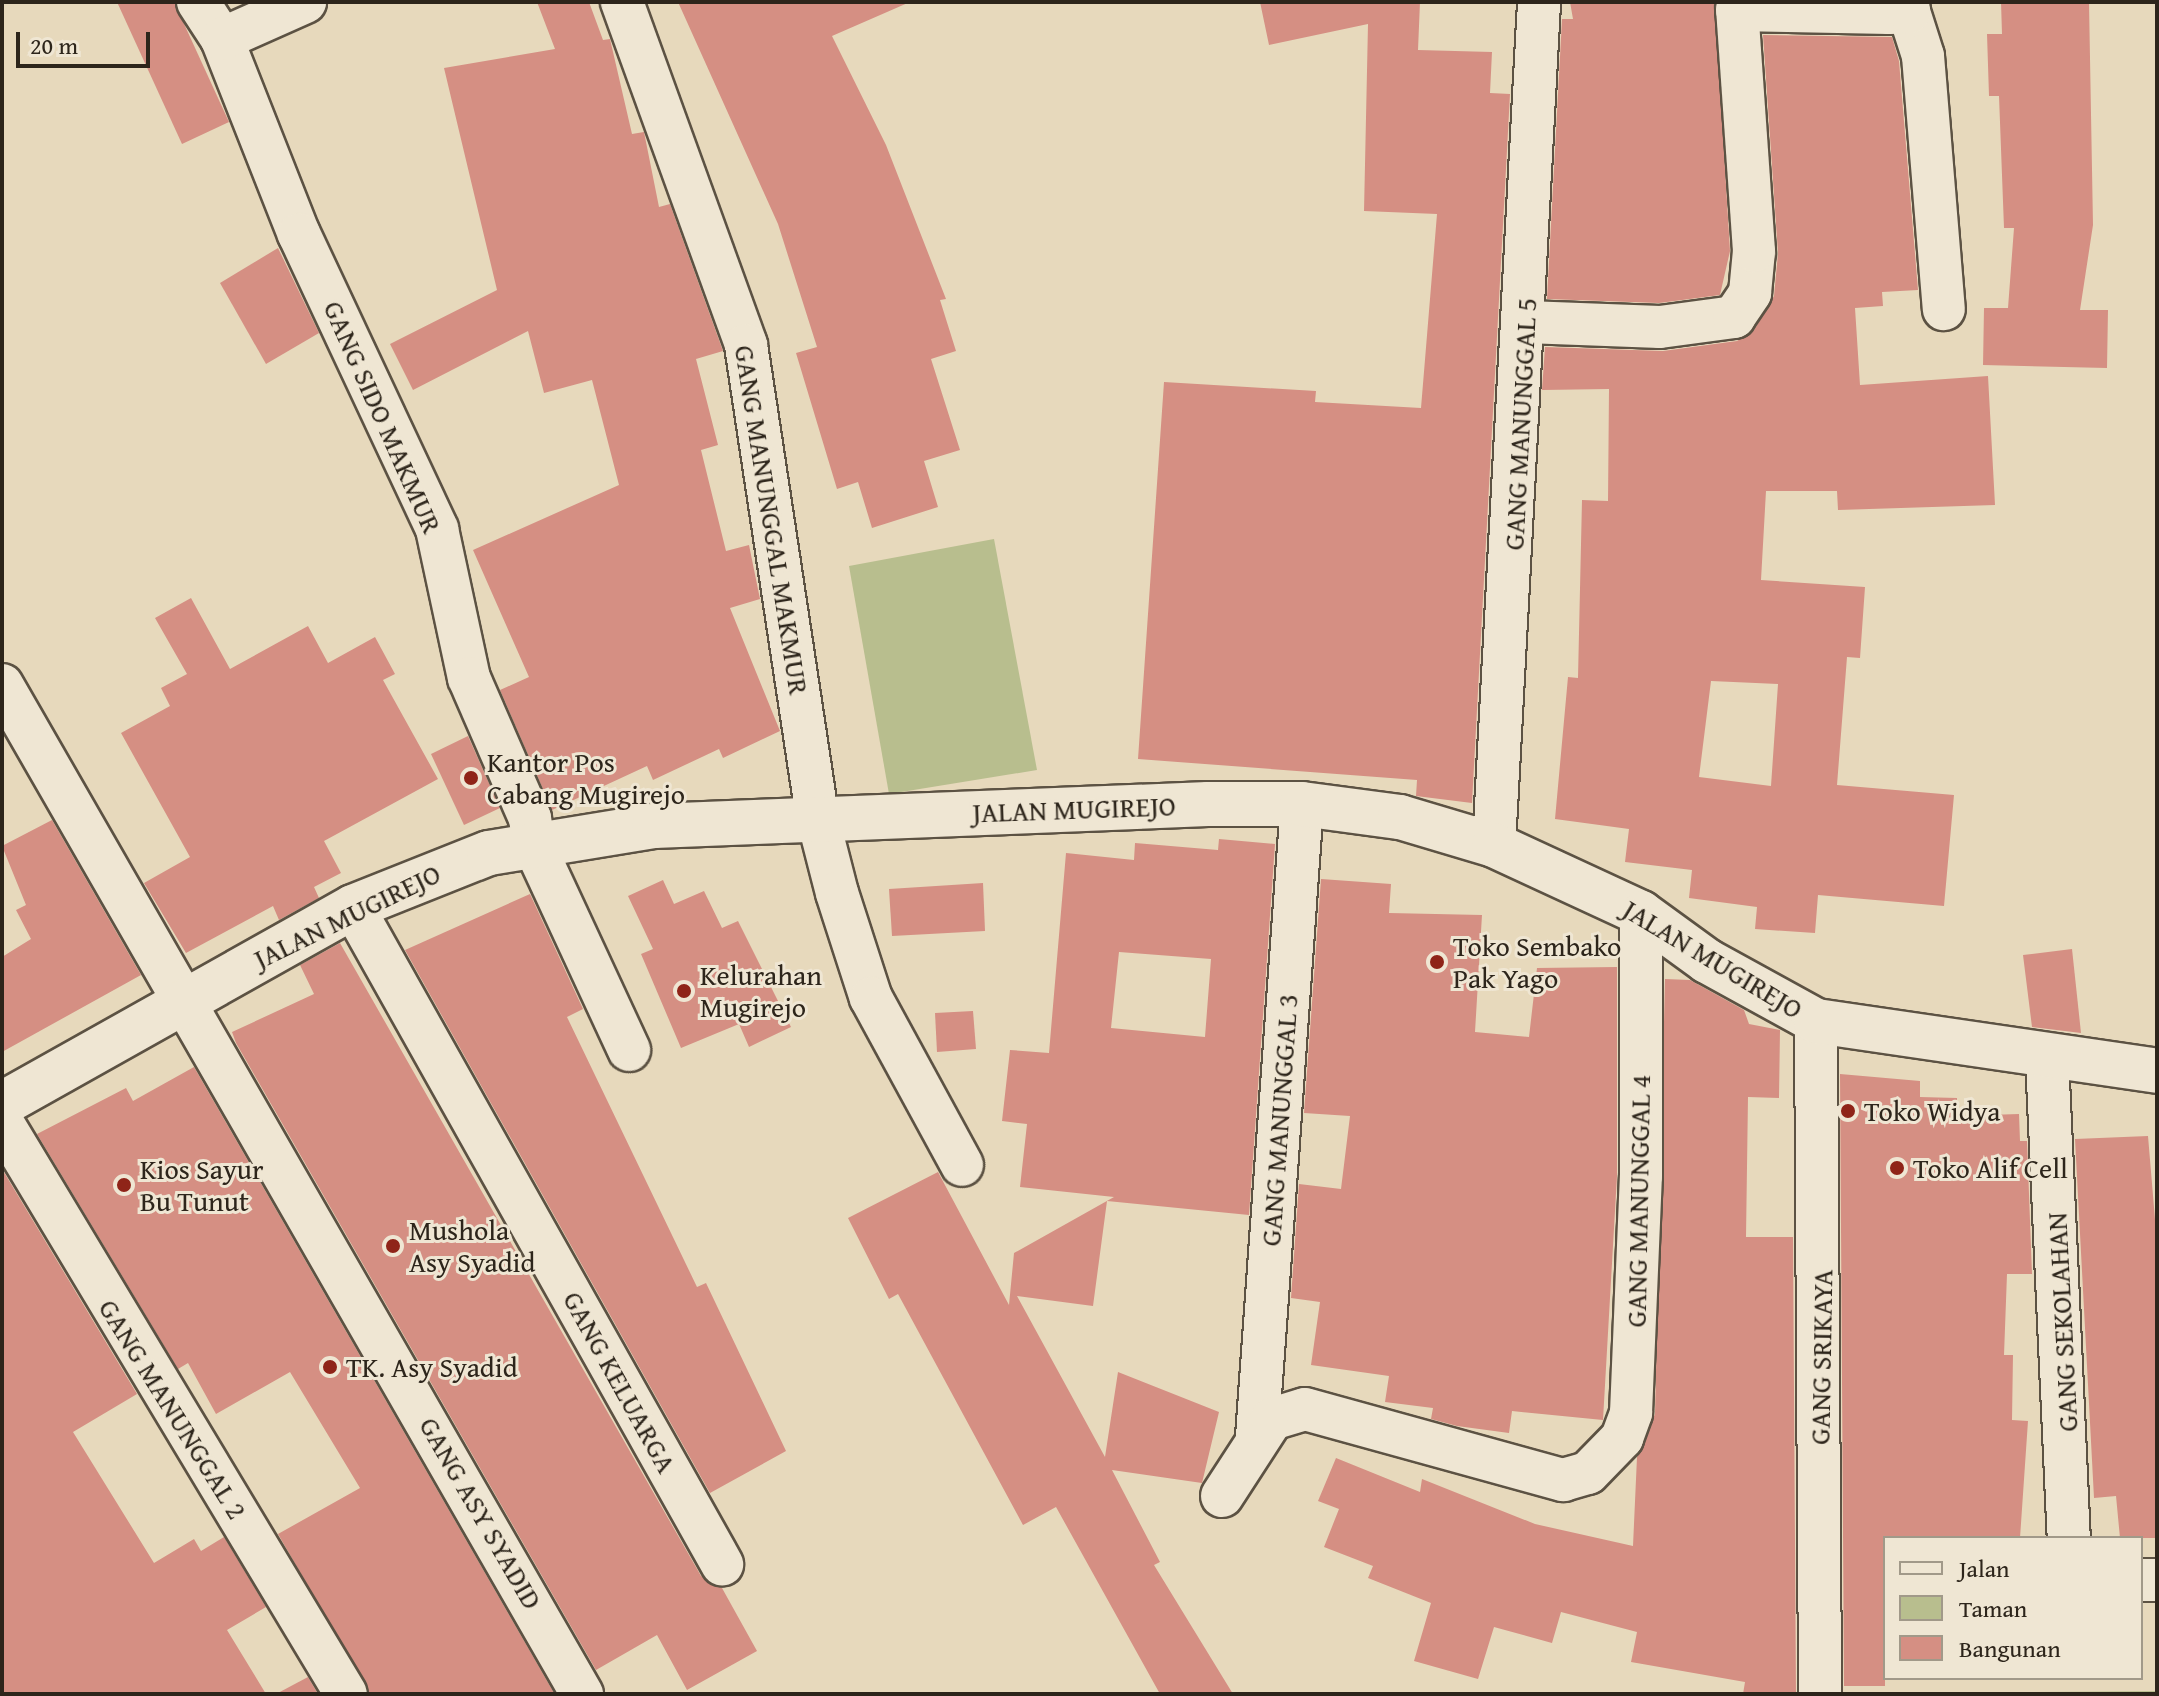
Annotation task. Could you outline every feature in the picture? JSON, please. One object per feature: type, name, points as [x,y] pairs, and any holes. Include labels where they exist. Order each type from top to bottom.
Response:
[{"type":"street","name":"GANG SIDO MAKMUR","points":[[198,2],[222,39],[299,234],[437,529],[469,678],[530,818],[534,845],[629,1050]]},
{"type":"street","points":[[222,39],[305,2]]},
{"type":"street","name":"GANG MANUNGGAL MAKMUR","points":[[622,2],[746,345],[818,819],[871,998],[962,1165]]},
{"type":"street","name":"GANG MANUNGGAL 5","points":[[1494,845],[1526,322],[1539,2]]},
{"type":"street","points":[[1526,322],[1687,326],[1715,324],[1741,311],[1754,251],[1737,6],[1908,7],[1923,56],[1944,309]]},
{"type":"street","name":"GANG ASY SYADID","points":[[2,685],[180,1003],[582,1694]]},
{"type":"street","name":"JALAN MUGIREJO","points":[[2,1104],[353,907],[426,873],[534,845],[654,826],[1302,804],[1400,817],[1494,845],[1641,913],[1707,961],[1816,1021],[2047,1058],[2157,1071]]},
{"type":"street","name":"GANG MANUNGGAL 3","points":[[1257,1437],[1302,804]]},
{"type":"street","name":"GANG KELUARGA","points":[[353,907],[722,1564]]},
{"type":"street","name":"GANG MANUNGGAL 4","points":[[1588,1473],[1622,1438],[1631,1413],[1641,913]]},
{"type":"street","name":"GANG SRIKAYA","points":[[1816,1021],[1820,1694]]},
{"type":"street","name":"GANG SEKOLAHAN","points":[[2047,1058],[2069,1536]]},
{"type":"street","name":"GANG MANUNGGAL 2","points":[[2,1122],[346,1694]]},
{"type":"street","name":"GANG MANUNGGAL 3","points":[[1222,1496],[1257,1437],[1272,1419],[1305,1409],[1535,1476],[1563,1480],[1588,1473]]},
{"type":"green space","points":[[994,539],[1037,770],[889,794],[849,566]]},
{"type":"green space","points":[[2157,1691],[2157,1694],[2034,1694],[2034,1692]]},
{"type":"building","points":[[117,2],[174,2],[229,122],[182,144]]},
{"type":"building","points":[[537,2],[589,2],[603,40],[610,39],[632,134],[644,132],[659,207],[670,204],[723,351],[696,359],[718,445],[701,450],[726,551],[749,545],[760,599],[730,608],[780,731],[723,758],[719,749],[653,780],[647,766],[552,810],[500,690],[529,677],[473,550],[619,485],[592,380],[544,393],[528,331],[413,390],[390,344],[497,290],[444,68],[555,49]]},
{"type":"building","points":[[678,2],[910,2],[832,36],[886,145],[946,299],[940,300],[956,351],[931,359],[960,450],[924,461],[938,507],[872,528],[858,482],[837,489],[796,353],[817,347],[778,224]]},
{"type":"building","points":[[1260,2],[1420,2],[1418,50],[1492,52],[1490,93],[1510,94],[1472,803],[1416,796],[1417,780],[1138,759],[1164,382],[1316,391],[1315,402],[1421,408],[1437,214],[1364,211],[1368,24],[1269,45]]},
{"type":"building","points":[[1570,2],[1715,2],[1730,251],[1720,295],[1659,303],[1547,299],[1562,19],[1573,19]]},
{"type":"building","points":[[2001,2],[2089,2],[2093,225],[2080,310],[2108,310],[2107,368],[1983,365],[1984,308],[2008,308],[2014,228],[2004,228],[1999,96],[1989,96],[1987,34],[2002,34]]},
{"type":"building","points":[[1763,35],[1892,37],[1899,61],[1918,290],[1882,292],[1883,306],[1855,308],[1860,385],[1988,376],[1995,505],[1838,510],[1837,491],[1766,491],[1761,580],[1865,587],[1860,658],[1847,657],[1837,785],[1954,795],[1944,906],[1818,895],[1815,933],[1755,929],[1757,907],[1689,898],[1692,870],[1625,862],[1629,829],[1555,819],[1568,677],[1578,678],[1582,500],[1608,501],[1609,389],[1542,390],[1545,347],[1663,351],[1737,341],[1754,330],[1774,296],[1778,253]],"holes":[[[1711,681],[1778,684],[1771,786],[1699,777]]]},
{"type":"building","points":[[278,248],[319,333],[266,364],[220,283]]},
{"type":"building","points":[[191,598],[230,669],[308,626],[328,663],[375,637],[395,674],[383,680],[438,779],[324,841],[341,873],[314,887],[319,898],[279,920],[273,906],[186,953],[144,883],[190,857],[121,733],[170,706],[161,688],[187,674],[155,618]]},
{"type":"building","name":"Kantor Pos Cabang Mugirejo","points":[[468,736],[500,808],[464,825],[431,754]]},
{"type":"building","points":[[52,820],[141,975],[2,1052],[2,957],[31,939],[16,910],[26,905],[2,846]]},
{"type":"building","points":[[1219,839],[1275,844],[1249,1215],[1107,1201],[1093,1306],[1017,1296],[1105,1457],[1118,1372],[1219,1412],[1202,1483],[1112,1470],[1160,1562],[1154,1565],[1233,1694],[1160,1694],[1056,1507],[1023,1525],[898,1294],[889,1299],[848,1218],[938,1172],[1009,1305],[1014,1253],[1114,1197],[1020,1187],[1027,1124],[1002,1121],[1010,1050],[1049,1053],[1066,853],[1134,860],[1135,843],[1218,850]],"holes":[[[1119,952],[1211,959],[1205,1037],[1111,1028]]]},
{"type":"building","points":[[1321,879],[1391,884],[1389,913],[1482,915],[1475,1032],[1529,1037],[1537,968],[1617,967],[1617,1176],[1603,1420],[1512,1411],[1509,1433],[1457,1426],[1431,1419],[1433,1408],[1385,1402],[1389,1376],[1311,1365],[1320,1302],[1291,1298],[1299,1184],[1341,1189],[1350,1116],[1304,1113]]},
{"type":"building","points":[[663,880],[674,904],[704,891],[722,928],[738,921],[791,1027],[749,1047],[739,1024],[681,1048],[641,954],[653,949],[628,896]]},
{"type":"building","points":[[983,883],[985,931],[892,936],[889,889]]},
{"type":"building","points":[[530,894],[583,1009],[567,1017],[697,1287],[706,1283],[786,1451],[710,1493],[405,950]]},
{"type":"building","points":[[340,943],[701,1576],[722,1588],[757,1651],[687,1690],[657,1635],[596,1670],[236,1043],[232,1032],[314,994],[300,965]]},
{"type":"building","points":[[2072,949],[2081,1033],[2032,1027],[2023,955]]},
{"type":"building","points":[[1665,979],[1690,980],[1744,1010],[1749,1024],[1780,1030],[1779,1098],[1748,1097],[1746,1237],[1793,1237],[1796,1694],[1743,1694],[1745,1682],[1631,1662],[1637,1632],[1561,1612],[1552,1643],[1494,1627],[1478,1679],[1414,1661],[1431,1603],[1368,1578],[1373,1566],[1324,1547],[1339,1509],[1318,1501],[1336,1458],[1420,1492],[1422,1479],[1535,1524],[1633,1546],[1637,1457],[1655,1414]]},
{"type":"building","points":[[973,1011],[976,1049],[937,1052],[935,1013]]},
{"type":"building","points":[[194,1067],[554,1693],[370,1694],[278,1534],[360,1488],[290,1372],[216,1414],[188,1363],[178,1369],[37,1134],[126,1088],[133,1101]]},
{"type":"building","points":[[1840,1074],[1920,1081],[1920,1097],[1957,1098],[1957,1116],[2019,1114],[2020,1141],[2027,1141],[2032,1274],[2007,1274],[2004,1355],[2013,1355],[2012,1420],[2028,1421],[2020,1536],[1883,1536],[1885,1686],[1844,1686]]},
{"type":"building","points":[[2148,1136],[2157,1243],[2157,1538],[2120,1536],[2116,1496],[2094,1498],[2075,1139]]},
{"type":"building","points":[[2,1169],[137,1394],[73,1432],[154,1563],[194,1539],[201,1551],[224,1537],[266,1607],[227,1630],[266,1694],[2,1694]]},
{"type":"building","points":[[308,1677],[318,1694],[276,1694]]},
{"type":"place","name":"Kantor Pos Cabang Mugirejo","points":[[471,778]]},
{"type":"place","name":"Toko Sembako Pak Yago","points":[[1437,962]]},
{"type":"place","name":"Kelurahan Mugirejo","points":[[684,991]]},
{"type":"place","name":"Toko Widya","points":[[1848,1111]]},
{"type":"place","name":"Toko Alif Cell","points":[[1897,1168]]},
{"type":"place","name":"Kios Sayur Bu Tunut","points":[[124,1185]]},
{"type":"place","name":"Mushola Asy Syadid","points":[[393,1246]]},
{"type":"place","name":"TK. Asy Syadid","points":[[330,1367]]}]
